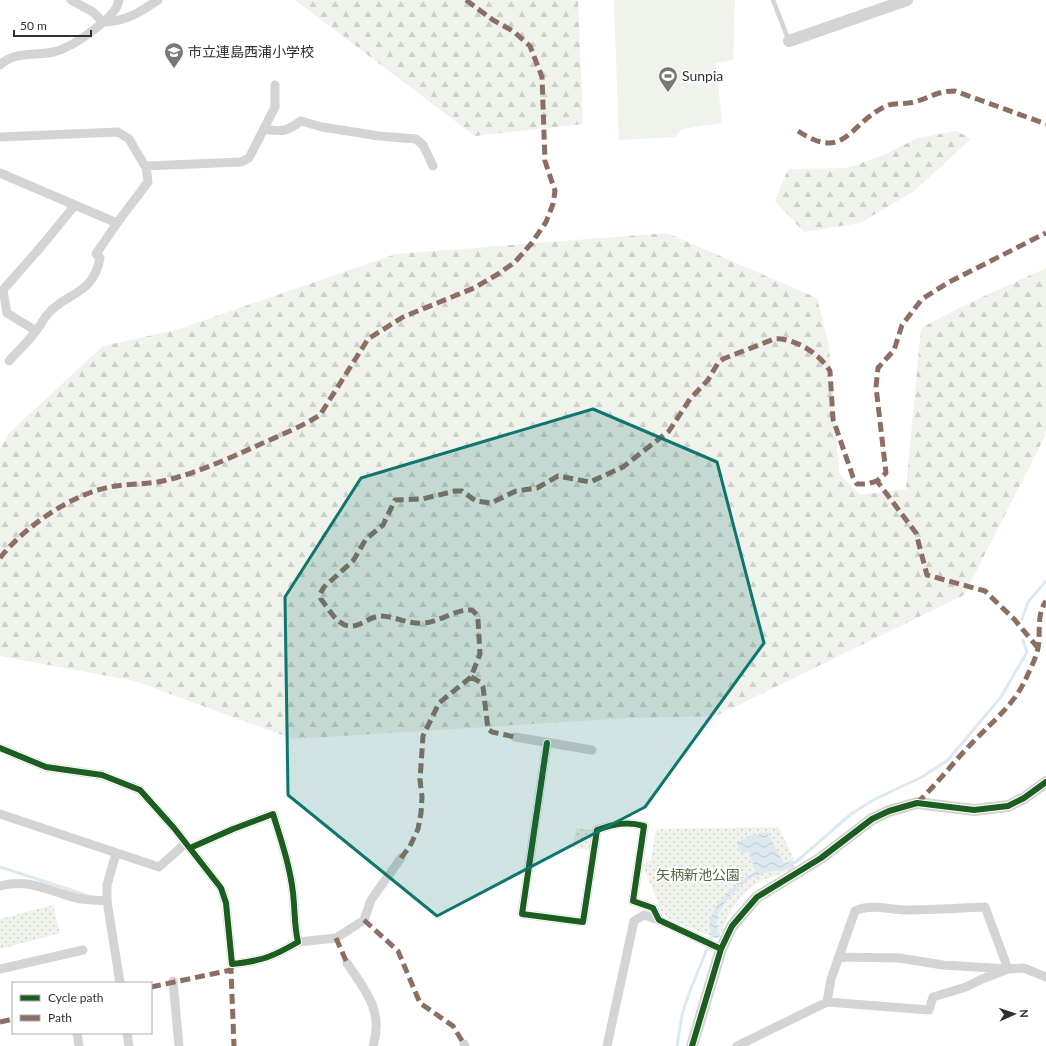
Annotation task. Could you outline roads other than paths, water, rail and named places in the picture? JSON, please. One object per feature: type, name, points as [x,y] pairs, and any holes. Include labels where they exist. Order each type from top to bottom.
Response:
[{"type":"street","points":[[71,0],[93,12],[103,22],[117,22],[130,18],[158,0]]},
{"type":"street","points":[[0,65],[16,56],[54,52],[71,45],[103,22],[115,10],[119,0]]},
{"type":"street","points":[[789,41],[906,0]]},
{"type":"street","points":[[146,166],[241,162],[249,158],[275,107],[275,85]]},
{"type":"street","points":[[264,129],[281,132],[290,129],[301,121],[322,127],[365,134],[416,139],[423,145],[433,166]]},
{"type":"street","points":[[0,137],[118,132],[129,139],[146,166],[148,182],[96,254],[100,258],[97,271],[86,287],[59,304],[47,315],[36,331],[9,361]]},
{"type":"street","points":[[0,173],[117,223]]},
{"type":"street","points":[[36,331],[4,316],[3,290],[75,205]]},
{"type":"street","points":[[515,737],[592,750]]},
{"type":"street","points":[[547,743],[522,914],[583,922],[597,830],[614,824],[632,823],[644,826],[633,901],[653,908],[659,920]]},
{"type":"street","points":[[0,748],[46,767],[102,775],[140,790],[150,799],[221,888],[226,903],[232,964],[272,957],[298,942],[336,938],[364,920],[371,900],[401,858]]},
{"type":"street","points":[[692,1046],[714,945],[757,897],[821,858],[872,819],[903,806],[917,803],[974,810],[1008,806],[1024,798],[1046,782]]},
{"type":"street","points":[[0,814],[159,867],[188,846],[273,814],[286,857],[293,893],[294,926],[298,942]]},
{"type":"street","points":[[116,853],[107,885],[107,901],[110,910],[120,982]]},
{"type":"street","points":[[0,886],[11,883],[29,883],[77,898],[107,901]]},
{"type":"street","points":[[827,1002],[831,979],[855,911],[860,909],[872,907],[904,910],[985,907],[1008,969]]},
{"type":"street","points":[[607,1046],[634,921],[644,915],[659,920],[714,945]]},
{"type":"street","points":[[0,969],[83,950]]},
{"type":"street","points":[[839,957],[899,958],[943,965],[1008,969],[1024,968],[1046,977]]},
{"type":"street","points":[[347,963],[371,999],[375,1016],[376,1037],[373,1046]]},
{"type":"street","points":[[737,1046],[827,1002],[929,1010],[933,997],[966,987],[1008,969]]},
{"type":"street","points":[[173,981],[179,1046]]},
{"type":"street","points":[[78,1034],[79,1046]]},
{"type":"street","points":[[127,1034],[129,1046]]},
{"type":"lane","points":[[773,0],[789,41]]},
{"type":"water","points":[[767,832],[784,863],[792,860],[794,868],[758,875],[745,882],[726,900],[718,914],[717,929],[720,937],[715,938],[711,936],[710,921],[716,906],[728,892],[742,880],[756,872],[748,851],[742,854],[737,843],[747,837]]},
{"type":"waterway","points":[[1022,619],[1028,602],[1046,581]]},
{"type":"waterway","points":[[790,864],[796,862],[851,814],[875,799],[922,777],[948,760],[1001,697],[1027,652],[1023,640]]},
{"type":"waterway","points":[[0,867],[86,895]]},
{"type":"waterway","points":[[677,1046],[682,1015],[688,996],[713,934]]},
{"type":"place","name":"市立連島西浦小学校","points":[[174,69]]},
{"type":"place","name":"Sunpia","points":[[668,93]]},
{"type":"park label","name":"矢柄新池公園","points":[[698,875]]}]
